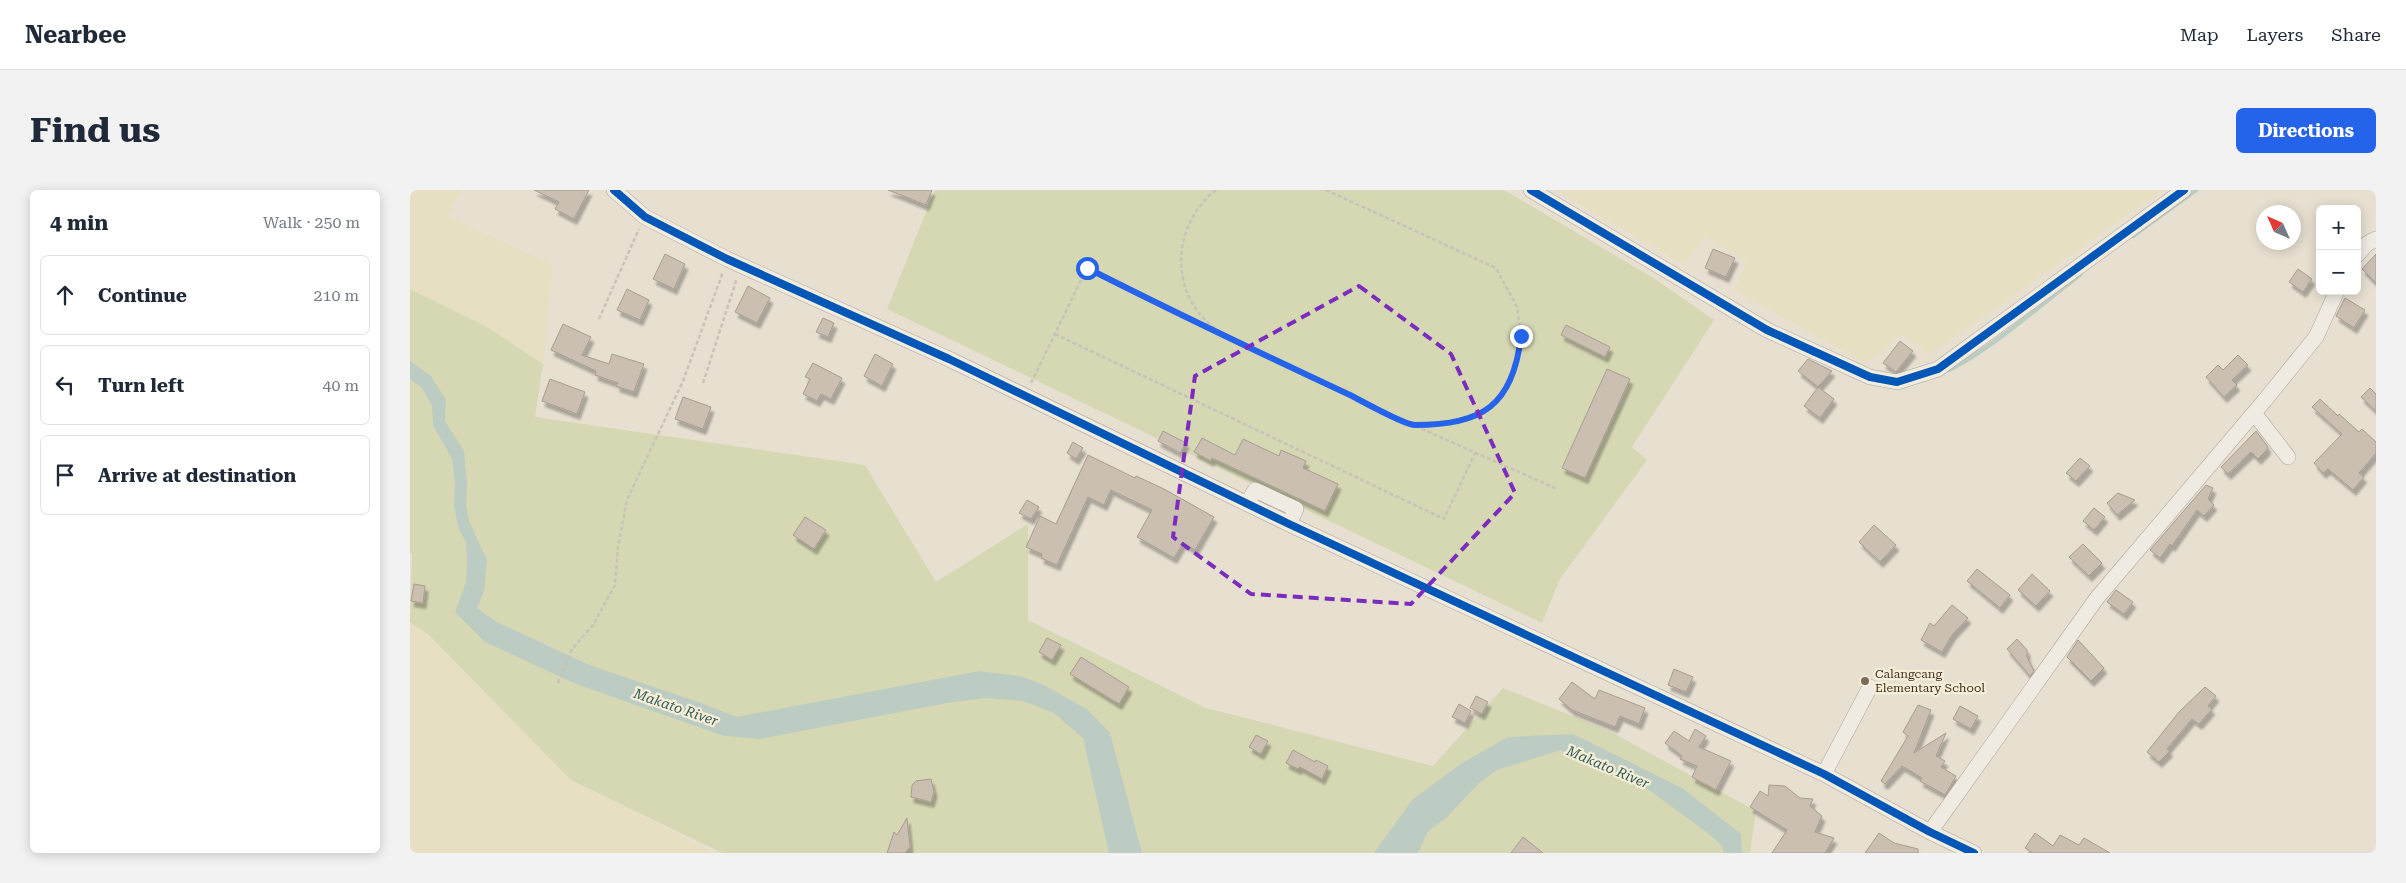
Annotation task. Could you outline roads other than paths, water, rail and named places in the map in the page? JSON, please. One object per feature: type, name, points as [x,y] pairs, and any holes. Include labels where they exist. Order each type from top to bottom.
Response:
[{"type":"street","points":[[614,190],[646,218],[734,262],[949,360],[1289,524],[1824,774],[1930,832],[1974,853]]},
{"type":"street","points":[[1531,190],[1767,330],[1870,377],[1896,382],[1938,369],[2184,190]]},
{"type":"street","points":[[2361,251],[2368,243],[2376,240]]},
{"type":"street","points":[[1930,832],[2096,598],[2254,413],[2316,337],[2335,295]]},
{"type":"street","points":[[2254,413],[2288,458]]},
{"type":"street","points":[[1824,774],[1870,687]]},
{"type":"water","name":"Makato River","points":[[410,361],[431,376],[446,400],[445,421],[464,451],[467,484],[466,505],[469,521],[487,560],[484,591],[477,608],[495,621],[589,665],[737,717],[979,671],[1020,676],[1046,686],[1088,710],[1110,733],[1142,853],[1109,853],[1083,738],[1054,713],[1023,701],[986,698],[947,703],[760,739],[724,736],[576,684],[485,642],[455,612],[466,582],[467,561],[466,543],[458,526],[454,506],[455,483],[452,459],[433,425],[432,405],[421,387],[410,379]]},
{"type":"water","name":"Makato River","points":[[1573,734],[1682,788],[1741,834],[1742,853],[1724,853],[1721,845],[1709,834],[1649,790],[1576,759],[1561,750],[1497,770],[1479,783],[1446,818],[1428,831],[1418,853],[1374,853],[1412,800],[1462,763],[1508,737]]},
{"type":"waterway","points":[[2133,236],[2196,190]]},
{"type":"waterway","points":[[1949,370],[1984,349],[2080,275]]},
{"type":"place","name":"Calangcang Elementary School","points":[[1865,681]]}]
